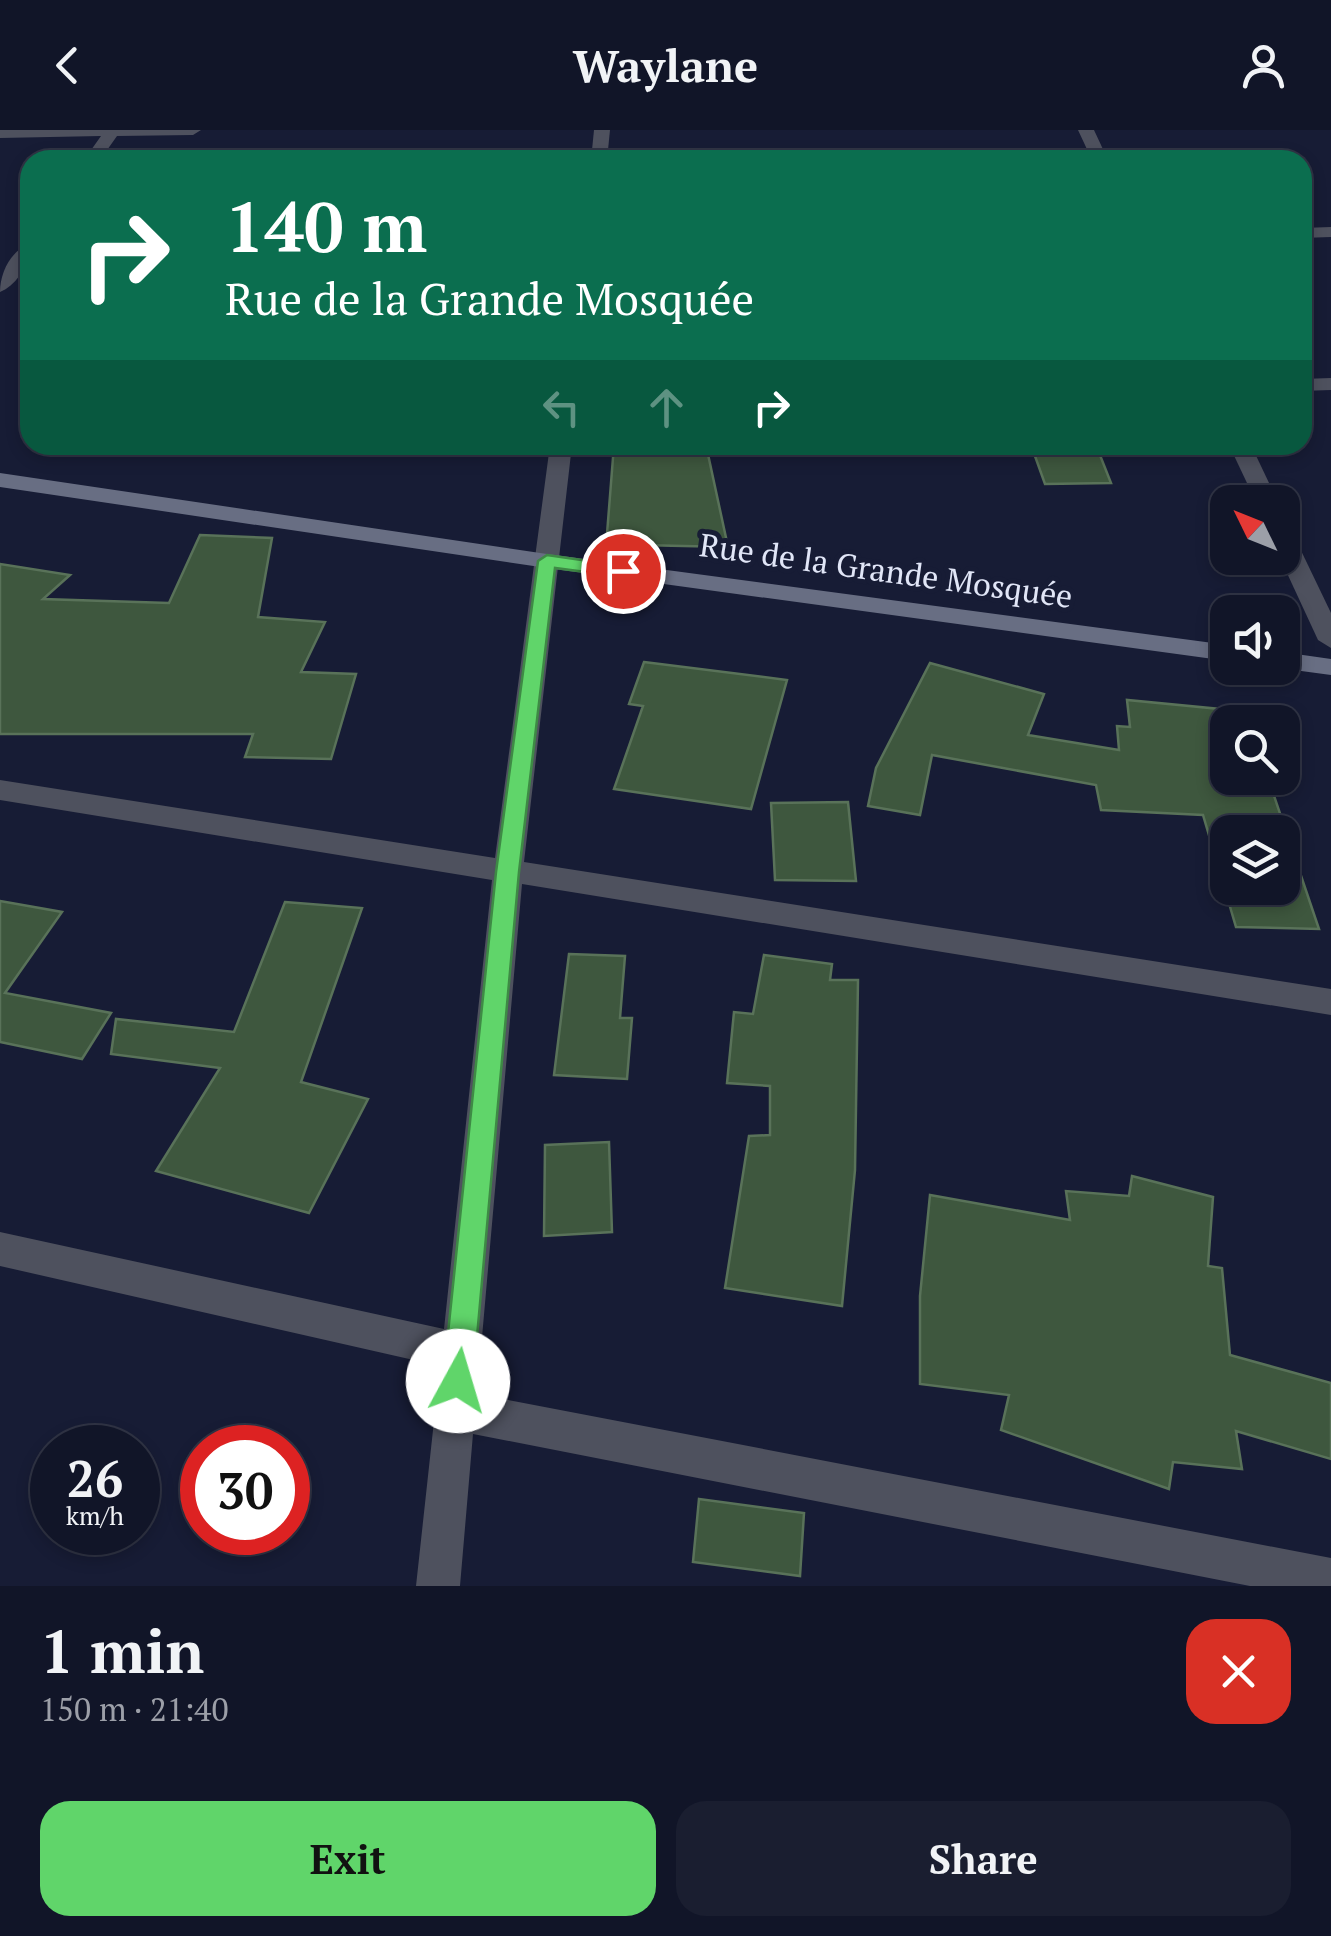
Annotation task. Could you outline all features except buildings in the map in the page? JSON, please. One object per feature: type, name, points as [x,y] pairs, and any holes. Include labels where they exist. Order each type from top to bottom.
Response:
[{"type":"street","points":[[0,133],[193,130]]},
{"type":"street","points":[[0,286],[20,260]]},
{"type":"street","points":[[438,1586],[508,872],[559,455]]},
{"type":"street","points":[[1245,455],[1259,485]]},
{"type":"street","name":"Rue de la Grande Mosquée","points":[[0,480],[547,561],[1210,651]]},
{"type":"street","points":[[1300,574],[1331,640]]},
{"type":"street","points":[[1300,663],[1331,667]]},
{"type":"street","points":[[0,790],[1331,1002]]},
{"type":"street","points":[[0,1249],[461,1352]]},
{"type":"street","points":[[455,1410],[1331,1580]]},
{"type":"route","points":[[458,1381],[508,872],[547,561],[623,571]]}]
